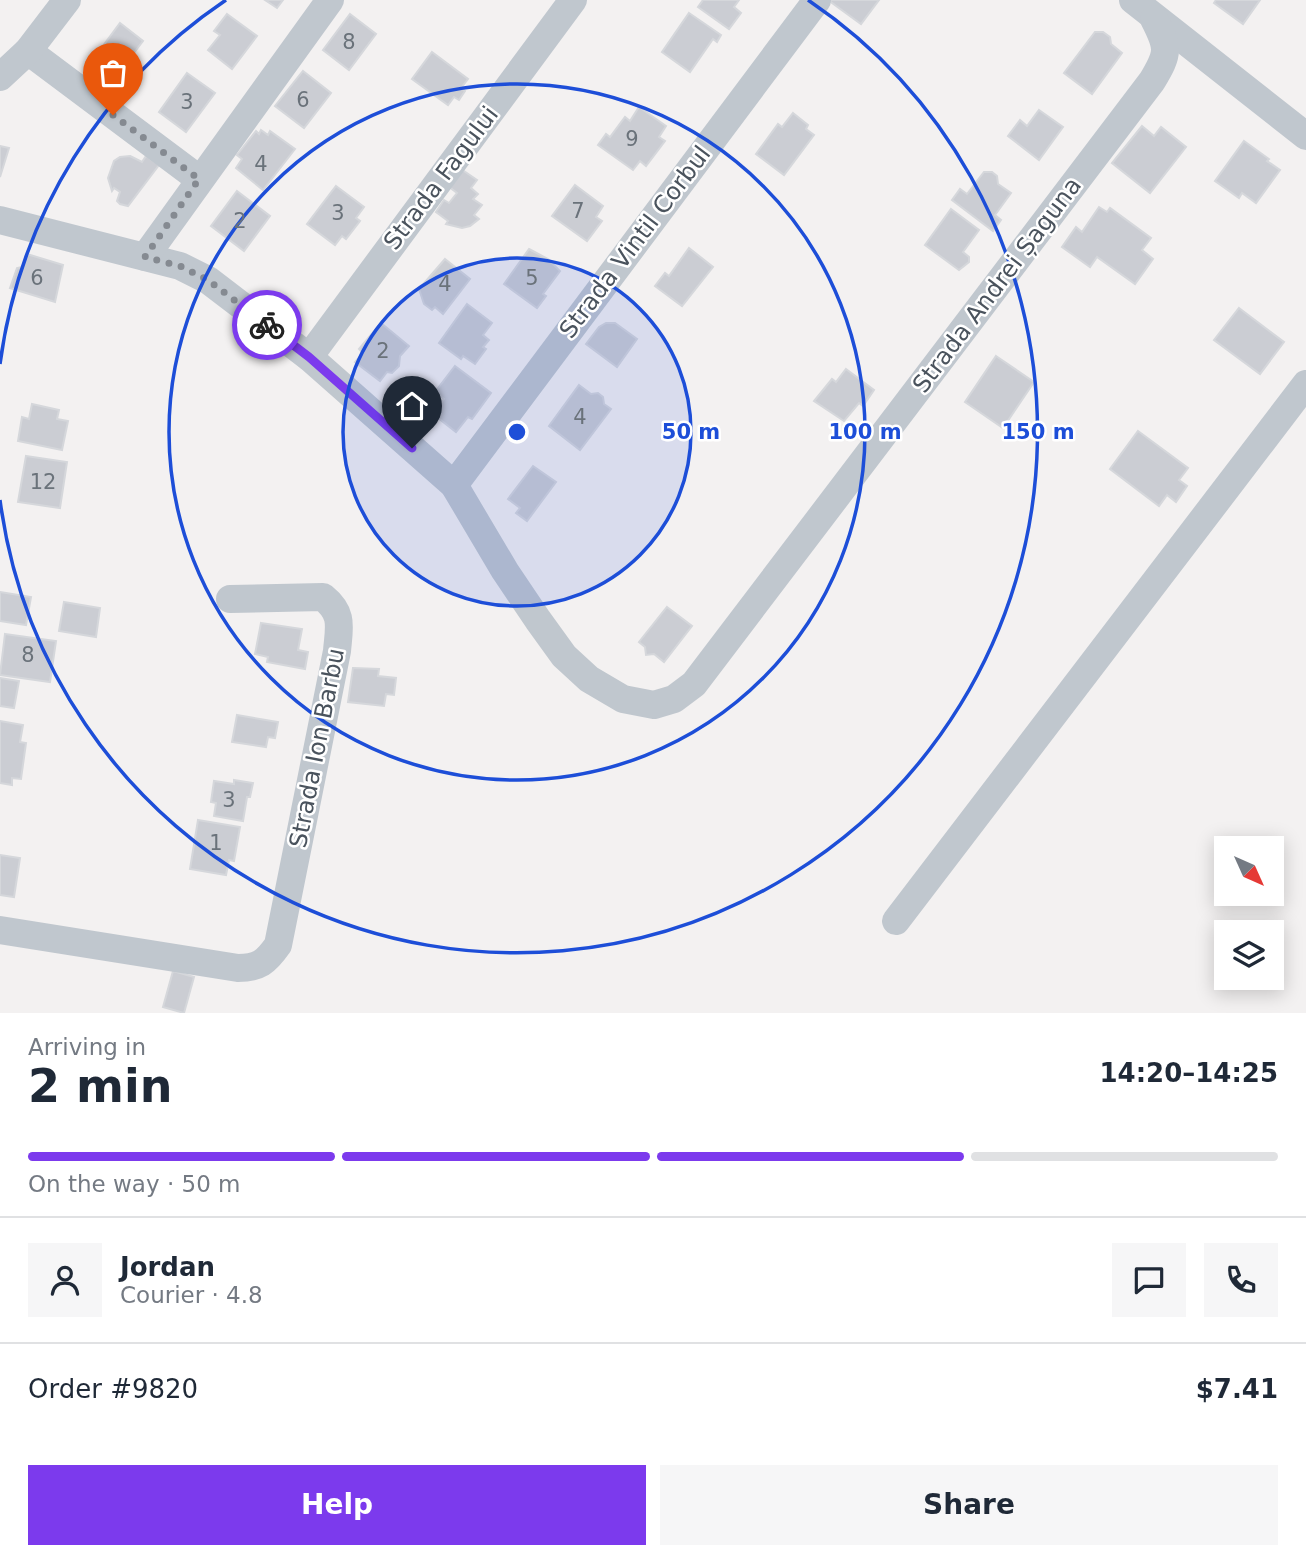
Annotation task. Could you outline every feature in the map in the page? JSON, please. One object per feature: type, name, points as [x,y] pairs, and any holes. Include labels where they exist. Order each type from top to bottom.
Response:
[{"type":"street","points":[[0,77],[27,51],[67,0]]},
{"type":"street","points":[[145,257],[330,0]]},
{"type":"street","name":"Strada Fagului","points":[[309,357],[573,0]]},
{"type":"street","name":"Strada Vintil Corbul","points":[[454,485],[817,0]]},
{"type":"street","points":[[1133,0],[1306,136]]},
{"type":"street","name":"Strada Andrei Șaguna","points":[[454,485],[505,570],[564,656],[589,679],[623,699],[654,705],[674,699],[694,684],[1152,81],[1166,58],[1166,41],[1154,19]]},
{"type":"street","points":[[27,51],[199,179]]},
{"type":"street","points":[[0,220],[180,266],[208,280],[309,357],[454,485]]},
{"type":"street","points":[[896,921],[1306,384]]},
{"type":"street","name":"Strada Ion Barbu","points":[[0,930],[238,968],[252,968],[266,963],[278,945],[337,651],[339,619],[333,605],[323,597],[230,598]]},
{"type":"building","points":[[265,0],[283,0],[277,8]]},
{"type":"building","points":[[703,0],[739,0],[734,7],[741,13],[729,29],[698,7]]},
{"type":"building","points":[[828,0],[879,0],[861,24]]},
{"type":"building","points":[[1216,0],[1260,0],[1243,24],[1214,3]]},
{"type":"building","points":[[689,13],[721,35],[717,42],[713,39],[690,72],[662,52]]},
{"type":"building","points":[[227,14],[257,36],[232,69],[208,50],[220,35],[214,31]]},
{"type":"building","points":[[350,14],[376,34],[349,70],[323,50]]},
{"type":"building","points":[[120,23],[143,41],[117,75],[94,58]]},
{"type":"building","points":[[1095,32],[1103,32],[1110,37],[1111,44],[1122,53],[1092,94],[1064,73]]},
{"type":"building","points":[[432,52],[468,79],[461,88],[465,91],[459,100],[454,97],[448,105],[412,79]]},
{"type":"building","points":[[303,71],[331,93],[304,128],[275,106]]},
{"type":"building","points":[[187,73],[215,93],[186,132],[159,112]]},
{"type":"building","points":[[639,107],[666,126],[659,137],[665,141],[646,166],[640,161],[633,170],[598,145],[606,134],[610,137],[625,117],[630,121]]},
{"type":"building","points":[[1039,110],[1063,127],[1039,160],[1008,136],[1020,120],[1027,126]]},
{"type":"building","points":[[793,113],[808,125],[806,129],[814,135],[784,175],[756,154],[778,124],[782,127]]},
{"type":"building","points":[[1142,126],[1154,136],[1161,127],[1186,147],[1150,193],[1112,163]]},
{"type":"building","points":[[261,130],[268,135],[270,131],[295,149],[263,190],[236,168],[242,159],[237,155],[256,131],[259,134]]},
{"type":"building","points":[[1244,141],[1280,170],[1256,203],[1242,193],[1239,198],[1215,181]]},
{"type":"building","points":[[0,146],[9,148],[0,177]]},
{"type":"building","points":[[130,156],[142,162],[146,156],[159,165],[128,206],[117,201],[120,192],[114,188],[112,191],[108,178],[114,161]]},
{"type":"building","points":[[461,169],[477,180],[471,188],[478,194],[473,199],[482,205],[474,215],[479,219],[462,228],[446,224],[448,221],[436,212],[444,200],[449,203],[457,193],[448,186]]},
{"type":"building","points":[[984,172],[992,172],[997,176],[998,184],[1011,193],[995,215],[1001,220],[993,231],[952,200],[960,189],[967,194]]},
{"type":"building","points":[[575,185],[603,206],[596,217],[602,221],[587,241],[552,216]]},
{"type":"building","points":[[336,186],[364,207],[356,218],[360,221],[346,239],[342,236],[335,245],[307,224]]},
{"type":"building","points":[[237,191],[270,216],[244,251],[211,226]]},
{"type":"building","points":[[1099,207],[1107,212],[1110,208],[1151,238],[1142,250],[1153,259],[1135,284],[1097,257],[1090,267],[1062,247],[1076,227],[1082,232]]},
{"type":"building","points":[[951,209],[979,230],[963,252],[969,257],[969,262],[959,270],[925,245]]},
{"type":"building","points":[[689,248],[713,267],[682,306],[655,286],[665,273],[669,276]]},
{"type":"building","points":[[529,249],[548,259],[560,271],[543,294],[546,296],[537,308],[504,284]]},
{"type":"building","points":[[27,254],[63,265],[55,302],[10,288],[17,268],[22,267]]},
{"type":"building","points":[[445,259],[470,279],[443,314],[435,307],[432,310],[424,304],[419,289]]},
{"type":"building","points":[[467,304],[492,323],[483,335],[489,340],[483,347],[486,349],[475,364],[463,356],[461,359],[439,343]]},
{"type":"building","points":[[1239,308],[1284,342],[1260,374],[1214,340]]},
{"type":"building","points":[[381,323],[409,346],[400,356],[399,366],[392,373],[387,372],[380,381],[355,362],[363,353],[359,349]]},
{"type":"building","points":[[606,323],[615,323],[637,339],[617,367],[586,344],[599,327]]},
{"type":"building","points":[[996,356],[1034,382],[1003,428],[965,402]]},
{"type":"building","points":[[455,366],[491,393],[472,419],[468,417],[456,432],[433,414],[444,399],[435,392]]},
{"type":"building","points":[[846,369],[874,390],[863,406],[859,403],[844,421],[814,401],[832,379],[836,382]]},
{"type":"building","points":[[579,385],[591,394],[598,393],[603,397],[604,404],[611,409],[580,450],[549,426]]},
{"type":"building","points":[[32,404],[59,410],[57,419],[68,421],[62,450],[18,441],[22,417],[29,419]]},
{"type":"building","points":[[1138,431],[1188,468],[1179,480],[1187,486],[1176,502],[1167,495],[1159,506],[1110,469]]},
{"type":"building","points":[[26,456],[67,462],[60,508],[18,502]]},
{"type":"building","points":[[533,466],[556,482],[527,521],[516,513],[520,508],[508,499]]},
{"type":"building","points":[[0,592],[31,597],[26,625],[0,621]]},
{"type":"building","points":[[64,602],[100,608],[96,637],[59,631]]},
{"type":"building","points":[[667,607],[692,626],[664,662],[654,654],[646,655],[645,647],[639,642]]},
{"type":"building","points":[[261,623],[302,629],[298,650],[308,652],[305,669],[267,662],[268,657],[255,654]]},
{"type":"building","points":[[5,634],[56,641],[50,682],[0,675]]},
{"type":"building","points":[[353,668],[379,669],[378,676],[396,678],[394,695],[386,694],[384,706],[348,702]]},
{"type":"building","points":[[0,678],[19,681],[14,708],[0,706]]},
{"type":"building","points":[[237,715],[278,722],[275,738],[268,737],[266,747],[232,742]]},
{"type":"building","points":[[0,721],[23,725],[20,742],[26,743],[21,779],[12,778],[12,785],[0,783]]},
{"type":"building","points":[[234,780],[253,783],[250,797],[247,797],[243,821],[214,816],[216,803],[211,802],[214,781],[234,784]]},
{"type":"building","points":[[198,820],[240,827],[234,861],[229,860],[226,875],[190,869]]},
{"type":"building","points":[[0,855],[20,858],[14,897],[0,895]]},
{"type":"building","points":[[173,971],[194,977],[184,1013],[163,1007]]},
{"type":"way so far","points":[[113,115],[199,179],[145,257],[180,266],[208,280],[267,325]]},
{"type":"route","points":[[267,325],[309,357],[412,448]]}]
